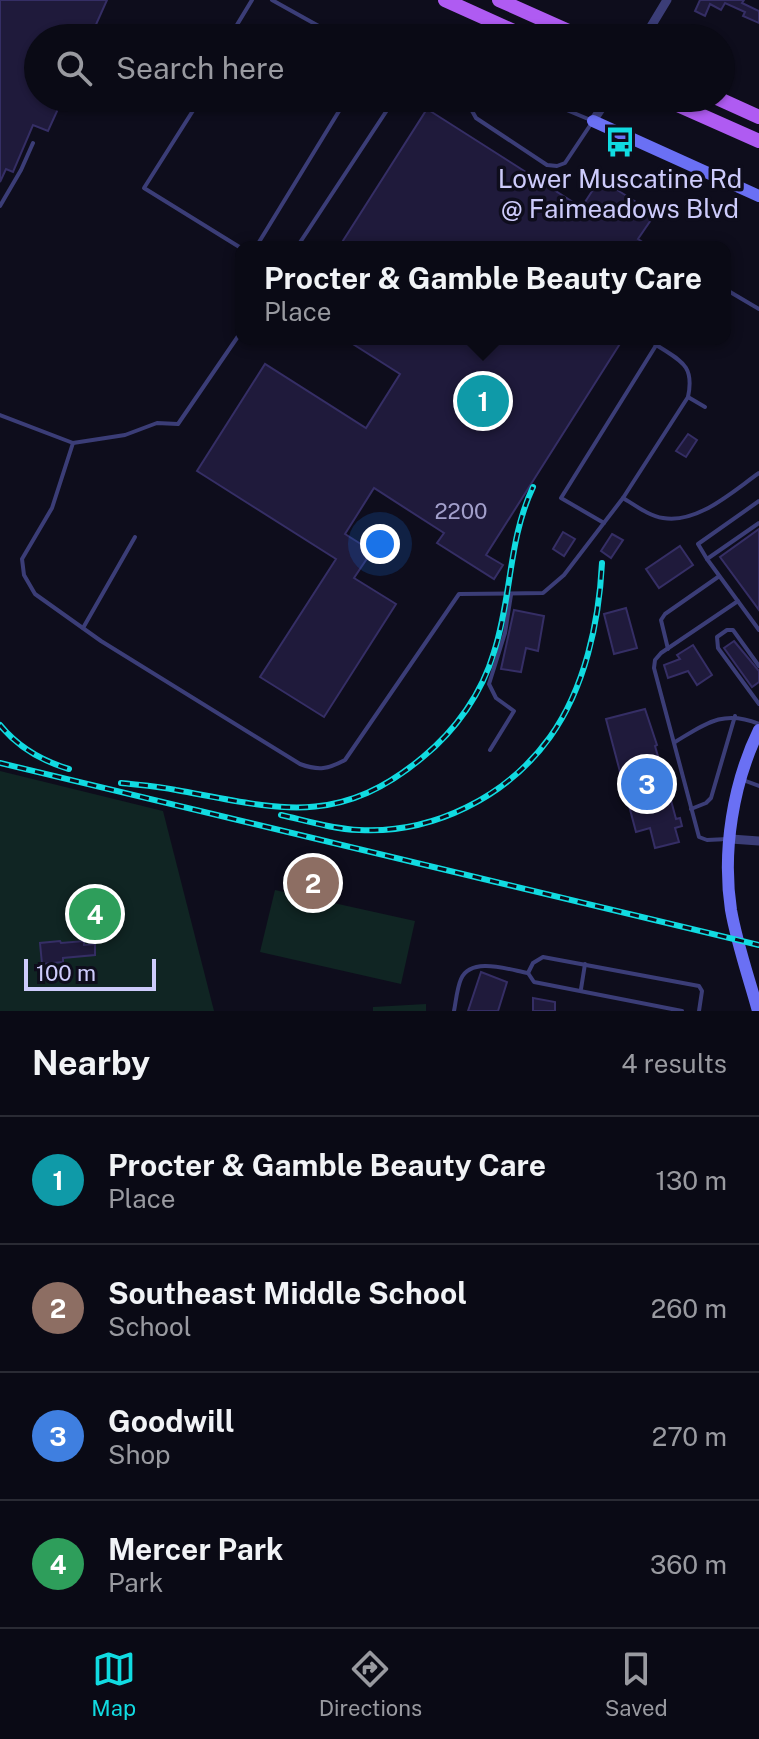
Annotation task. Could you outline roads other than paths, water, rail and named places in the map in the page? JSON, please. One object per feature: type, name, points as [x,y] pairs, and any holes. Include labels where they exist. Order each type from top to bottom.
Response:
[{"type":"main road","points":[[445,0],[498,24]]},
{"type":"main road","points":[[499,0],[553,24]]},
{"type":"main road","points":[[735,106],[759,117]]},
{"type":"main road","points":[[694,112],[759,141]]},
{"type":"main road","points":[[593,121],[759,196]]},
{"type":"main road","points":[[758,1011],[731,907],[731,839],[740,780],[759,727]]},
{"type":"street","points":[[652,24],[667,0]]},
{"type":"street","points":[[593,121],[599,112]]},
{"type":"street","points":[[731,839],[759,841]]},
{"type":"lane","points":[[237,24],[252,0]]},
{"type":"lane","points":[[272,0],[311,24]]},
{"type":"lane","points":[[192,112],[144,188],[235,244]]},
{"type":"lane","points":[[260,241],[338,112]]},
{"type":"lane","points":[[301,241],[386,112]]},
{"type":"lane","points":[[473,112],[476,118],[547,165],[557,166],[565,163],[593,121],[571,112]]},
{"type":"lane","points":[[0,206],[33,143]]},
{"type":"lane","points":[[731,293],[759,309]]},
{"type":"lane","points":[[0,415],[73,443],[125,435],[157,423],[178,424],[235,341]]},
{"type":"lane","points":[[604,523],[561,498],[656,345]]},
{"type":"lane","points":[[73,443],[52,508],[22,559],[24,575],[35,594],[83,628],[300,764],[313,769],[328,769],[345,760],[459,594],[543,593],[564,575],[623,498],[688,397],[692,380],[687,366],[663,345]]},
{"type":"lane","points":[[688,397],[705,407]]},
{"type":"lane","points":[[623,498],[665,519],[683,517],[715,503],[759,473]]},
{"type":"lane","points":[[759,501],[698,544],[718,577],[759,630]]},
{"type":"lane","points":[[707,559],[759,523]]},
{"type":"lane","points":[[83,628],[135,537]]},
{"type":"lane","points":[[668,649],[661,620],[665,614],[718,577]]},
{"type":"lane","points":[[490,750],[514,711],[496,698],[489,684],[505,633],[511,595]]},
{"type":"lane","points":[[731,839],[707,840],[699,837],[654,668],[655,660],[668,649],[738,601]]},
{"type":"lane","points":[[759,666],[733,630],[727,630],[717,637],[718,648],[759,704]]},
{"type":"lane","points":[[675,742],[710,721],[735,716],[759,727]]},
{"type":"lane","points":[[691,809],[711,798],[735,716]]},
{"type":"lane","points":[[740,780],[759,786]]},
{"type":"lane","points":[[528,973],[533,963],[543,957],[699,986],[702,991],[701,1010]]},
{"type":"lane","points":[[580,990],[585,964]]},
{"type":"lane","points":[[454,1011],[461,978],[466,971],[480,965],[528,973],[534,982],[682,1011]]},
{"type":"railway","points":[[121,783],[244,803],[304,807],[333,804],[362,795],[392,780],[446,735],[466,710],[482,682],[500,631],[514,548],[533,487]]},
{"type":"railway","points":[[281,815],[359,830],[414,826],[466,808],[512,777],[550,737],[581,676],[598,608],[602,563]]},
{"type":"railway","points":[[0,725],[31,752],[69,769]]},
{"type":"railway","points":[[0,763],[759,945]]},
{"type":"place","name":"Lower Muscatine Rd @ Faimeadows Blvd","points":[[620,142]]},
{"type":"place","name":"Procter & Gamble Beauty Care","points":[[483,401]]},
{"type":"place","name":"Goodwill","points":[[647,784]]},
{"type":"place","name":"Southeast Middle School","points":[[313,883]]},
{"type":"place","name":"Mercer Park","points":[[95,914]]}]
